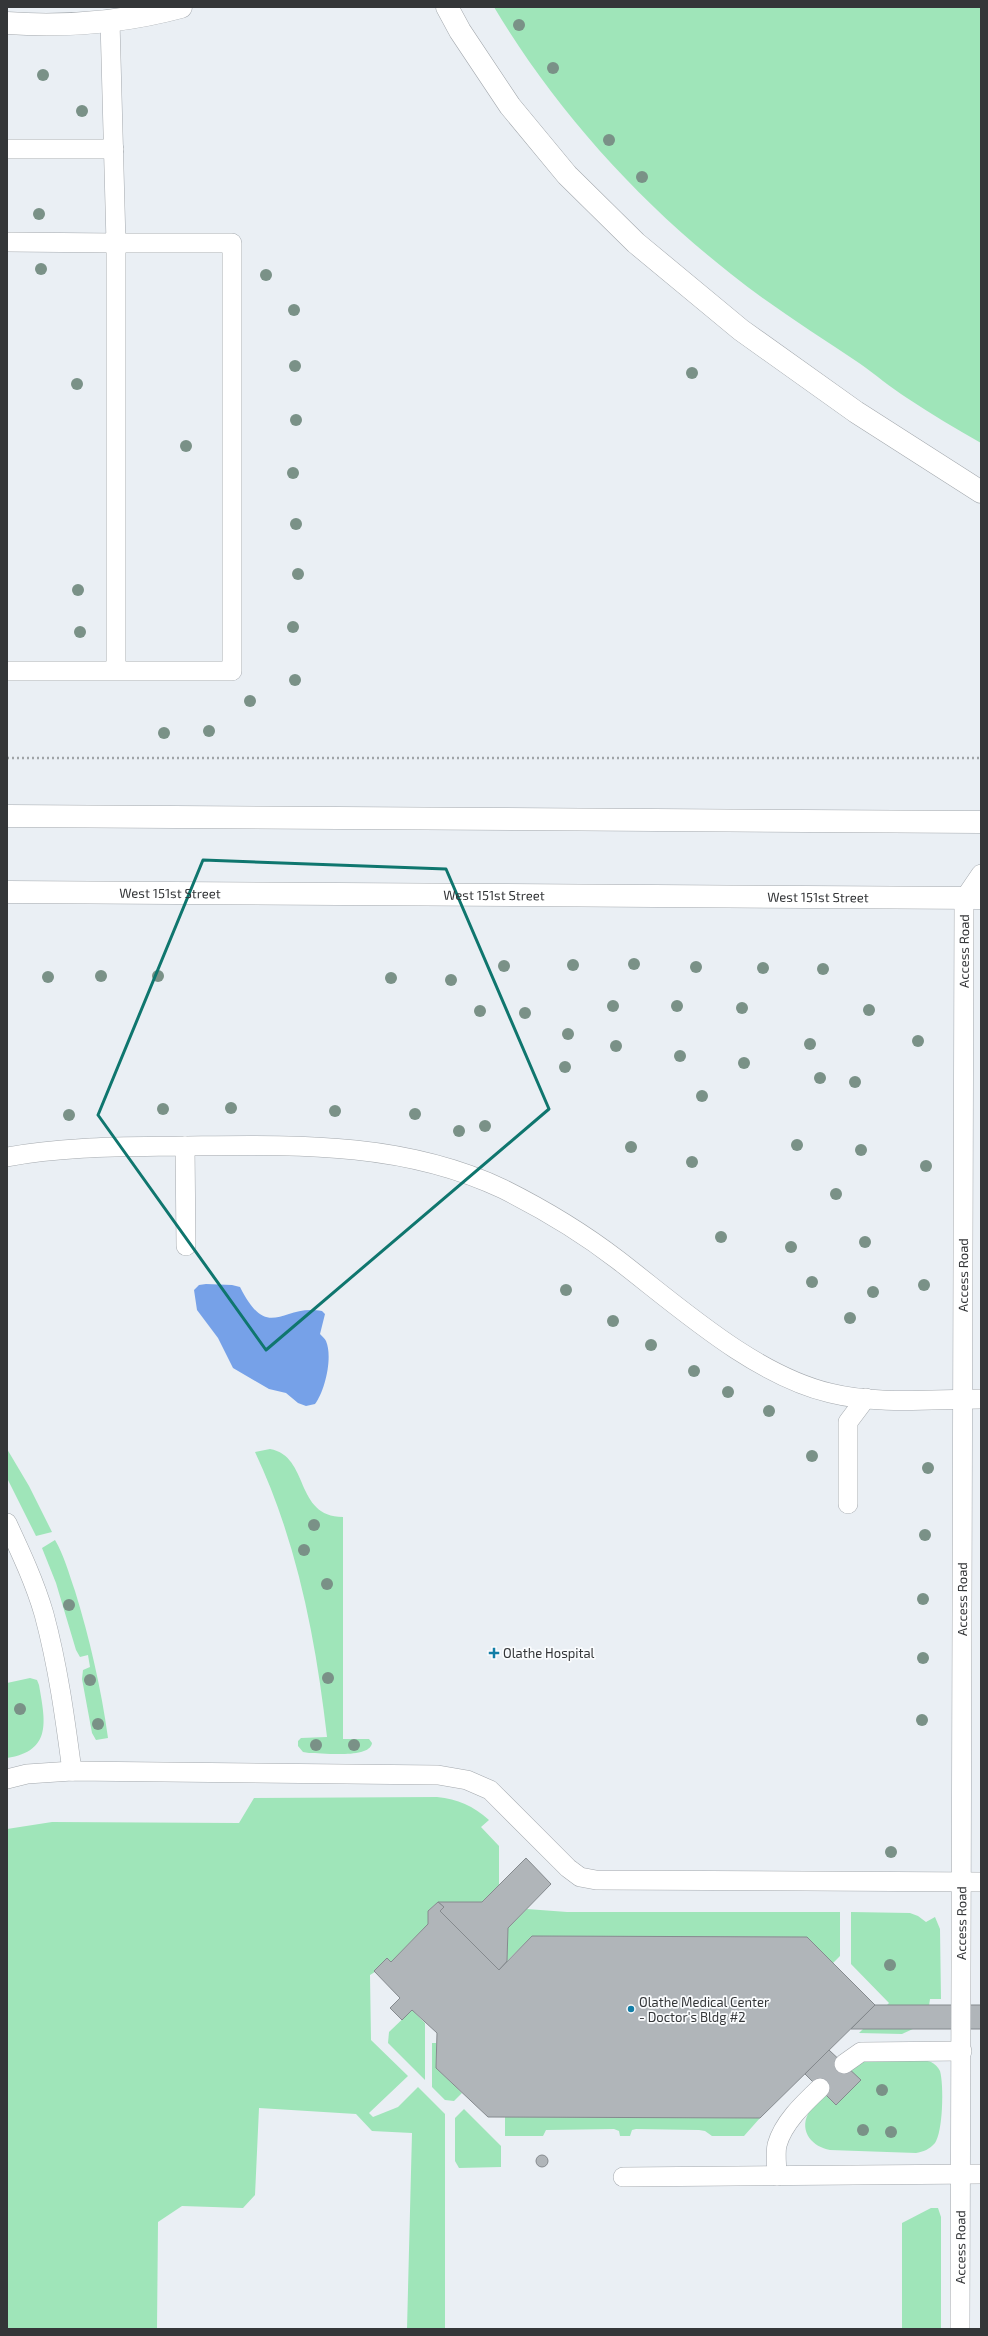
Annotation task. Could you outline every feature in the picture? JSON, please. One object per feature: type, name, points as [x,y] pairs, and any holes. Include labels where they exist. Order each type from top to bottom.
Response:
[{"type":"main road","points":[[7,23],[31,25],[110,21],[157,14],[181,7]]},
{"type":"main road","points":[[447,7],[460,31],[510,106],[567,175],[636,243],[741,330],[856,412],[981,492]]},
{"type":"main road","points":[[7,816],[981,822]]},
{"type":"main road","name":"West 151st Street","points":[[7,892],[972,898]]},
{"type":"lane","points":[[110,21],[116,242],[116,671]]},
{"type":"lane","points":[[7,149],[114,148]]},
{"type":"lane","points":[[7,242],[232,243],[232,671],[7,671]]},
{"type":"lane","name":"Access Road","points":[[960,2329],[962,2051],[961,1882],[972,1399],[972,898],[981,874]]},
{"type":"lane","points":[[7,1157],[116,1146],[303,1145],[345,1147],[420,1160],[463,1172],[502,1189],[585,1236],[695,1320],[751,1358],[788,1378],[829,1393],[866,1398],[972,1399]]},
{"type":"lane","points":[[185,1146],[186,1246]]},
{"type":"lane","points":[[848,1504],[848,1422],[866,1398]]},
{"type":"lane","points":[[7,1523],[25,1562],[44,1613],[59,1679],[72,1771]]},
{"type":"lane","points":[[7,1779],[27,1774],[72,1771],[396,1773],[438,1775],[467,1780],[490,1790],[580,1877],[596,1880],[981,1882]]},
{"type":"lane","points":[[844,2064],[861,2052],[962,2051]]},
{"type":"lane","points":[[777,2176],[777,2146],[784,2129],[801,2106],[820,2088]]},
{"type":"lane","points":[[623,2177],[981,2174]]},
{"type":"path","points":[[7,758],[981,758]]},
{"type":"highlighted area","points":[[203,860],[446,869],[549,1109],[266,1350],[98,1115]]},
{"type":"green space","points":[[494,7],[981,7],[981,443],[901,394],[859,363],[778,309],[731,274],[696,245],[631,184],[571,117],[518,45]]},
{"type":"green space","points":[[7,1449],[29,1486],[52,1532],[36,1536],[7,1478]]},
{"type":"green space","points":[[270,1449],[283,1454],[291,1463],[309,1497],[317,1507],[327,1514],[343,1517],[343,1739],[369,1739],[372,1743],[369,1748],[363,1751],[345,1754],[309,1753],[303,1752],[298,1746],[298,1741],[301,1738],[327,1737],[317,1664],[303,1592],[282,1520],[270,1486],[255,1452]]},
{"type":"green space","points":[[55,1540],[66,1565],[86,1628],[108,1738],[96,1740],[92,1733],[82,1679],[83,1670],[90,1667],[88,1655],[80,1657],[76,1650],[56,1583],[42,1548]]},
{"type":"green space","points":[[30,1678],[37,1680],[39,1685],[44,1722],[42,1732],[39,1741],[32,1749],[22,1754],[7,1758],[7,1683]]},
{"type":"green space","points":[[437,1797],[452,1799],[465,1804],[489,1820],[481,1827],[499,1846],[499,1885],[482,1902],[438,1902],[428,1911],[428,1924],[391,1962],[370,1975],[371,2040],[408,2076],[369,2113],[373,2117],[398,2107],[418,2087],[445,2114],[445,2329],[407,2329],[412,2133],[372,2131],[356,2114],[259,2108],[255,2195],[243,2208],[182,2206],[158,2222],[157,2329],[7,2329],[7,1829],[52,1822],[239,1823],[254,1798]]},
{"type":"green space","points":[[527,1909],[567,1912],[840,1912],[840,1956],[833,1963],[807,1937],[532,1936],[507,1961],[508,1928]]},
{"type":"green space","points":[[851,1912],[910,1913],[918,1916],[926,1922],[935,1917],[940,1929],[941,1999],[930,1999],[929,2006],[915,2028],[902,2034],[859,2033],[889,2003],[851,1964]]},
{"type":"green space","points":[[412,2010],[425,2023],[425,2080],[388,2043],[389,2032]]},
{"type":"green space","points":[[432,2043],[436,2043],[436,2068],[462,2093],[454,2101],[445,2100],[432,2087]]},
{"type":"green space","points":[[926,2061],[931,2062],[938,2068],[940,2071],[942,2087],[940,2129],[935,2143],[929,2149],[916,2153],[830,2150],[818,2146],[809,2138],[805,2127],[808,2114],[811,2110],[850,2070],[862,2062]]},
{"type":"green space","points":[[464,2109],[501,2146],[501,2167],[459,2168],[455,2161],[455,2118]]},
{"type":"green space","points":[[505,2117],[760,2118],[744,2136],[712,2136],[705,2131],[699,2130],[636,2129],[632,2130],[630,2136],[620,2136],[619,2131],[614,2129],[546,2130],[543,2136],[505,2136]]},
{"type":"green space","points":[[931,2208],[938,2208],[941,2217],[941,2329],[902,2329],[902,2223]]},
{"type":"water","points":[[199,1285],[232,1285],[240,1287],[250,1304],[259,1314],[268,1318],[308,1310],[322,1311],[325,1314],[320,1334],[326,1341],[328,1348],[329,1356],[327,1374],[322,1391],[315,1404],[306,1406],[298,1403],[286,1393],[269,1389],[233,1368],[218,1338],[197,1310],[194,1290]]},
{"type":"building","points":[[526,1858],[551,1884],[508,1928],[507,1961],[499,1970],[440,1911],[444,1907],[438,1902],[482,1902]]},
{"type":"building","name":"Olathe Medical Center - Doctor's Bldg #2","points":[[438,1902],[444,1907],[440,1911],[499,1970],[532,1936],[807,1937],[875,2005],[760,2118],[488,2117],[436,2068],[437,2033],[412,2010],[402,2020],[390,2008],[400,1998],[374,1971],[387,1958],[391,1962],[428,1924],[428,1911]]},
{"type":"building","points":[[875,2005],[981,2005],[981,2029],[851,2029]]},
{"type":"building","points":[[829,2050],[861,2080],[836,2105],[805,2074]]},
{"type":"building","points":[[540,2155],[544,2155],[548,2161],[544,2167],[540,2167],[536,2163],[536,2159]]},
{"type":"place","name":"Olathe Hospital","points":[[494,1653]]},
{"type":"place","name":"Olathe Medical Center - Doctor's Bldg #2","points":[[631,2009]]}]
